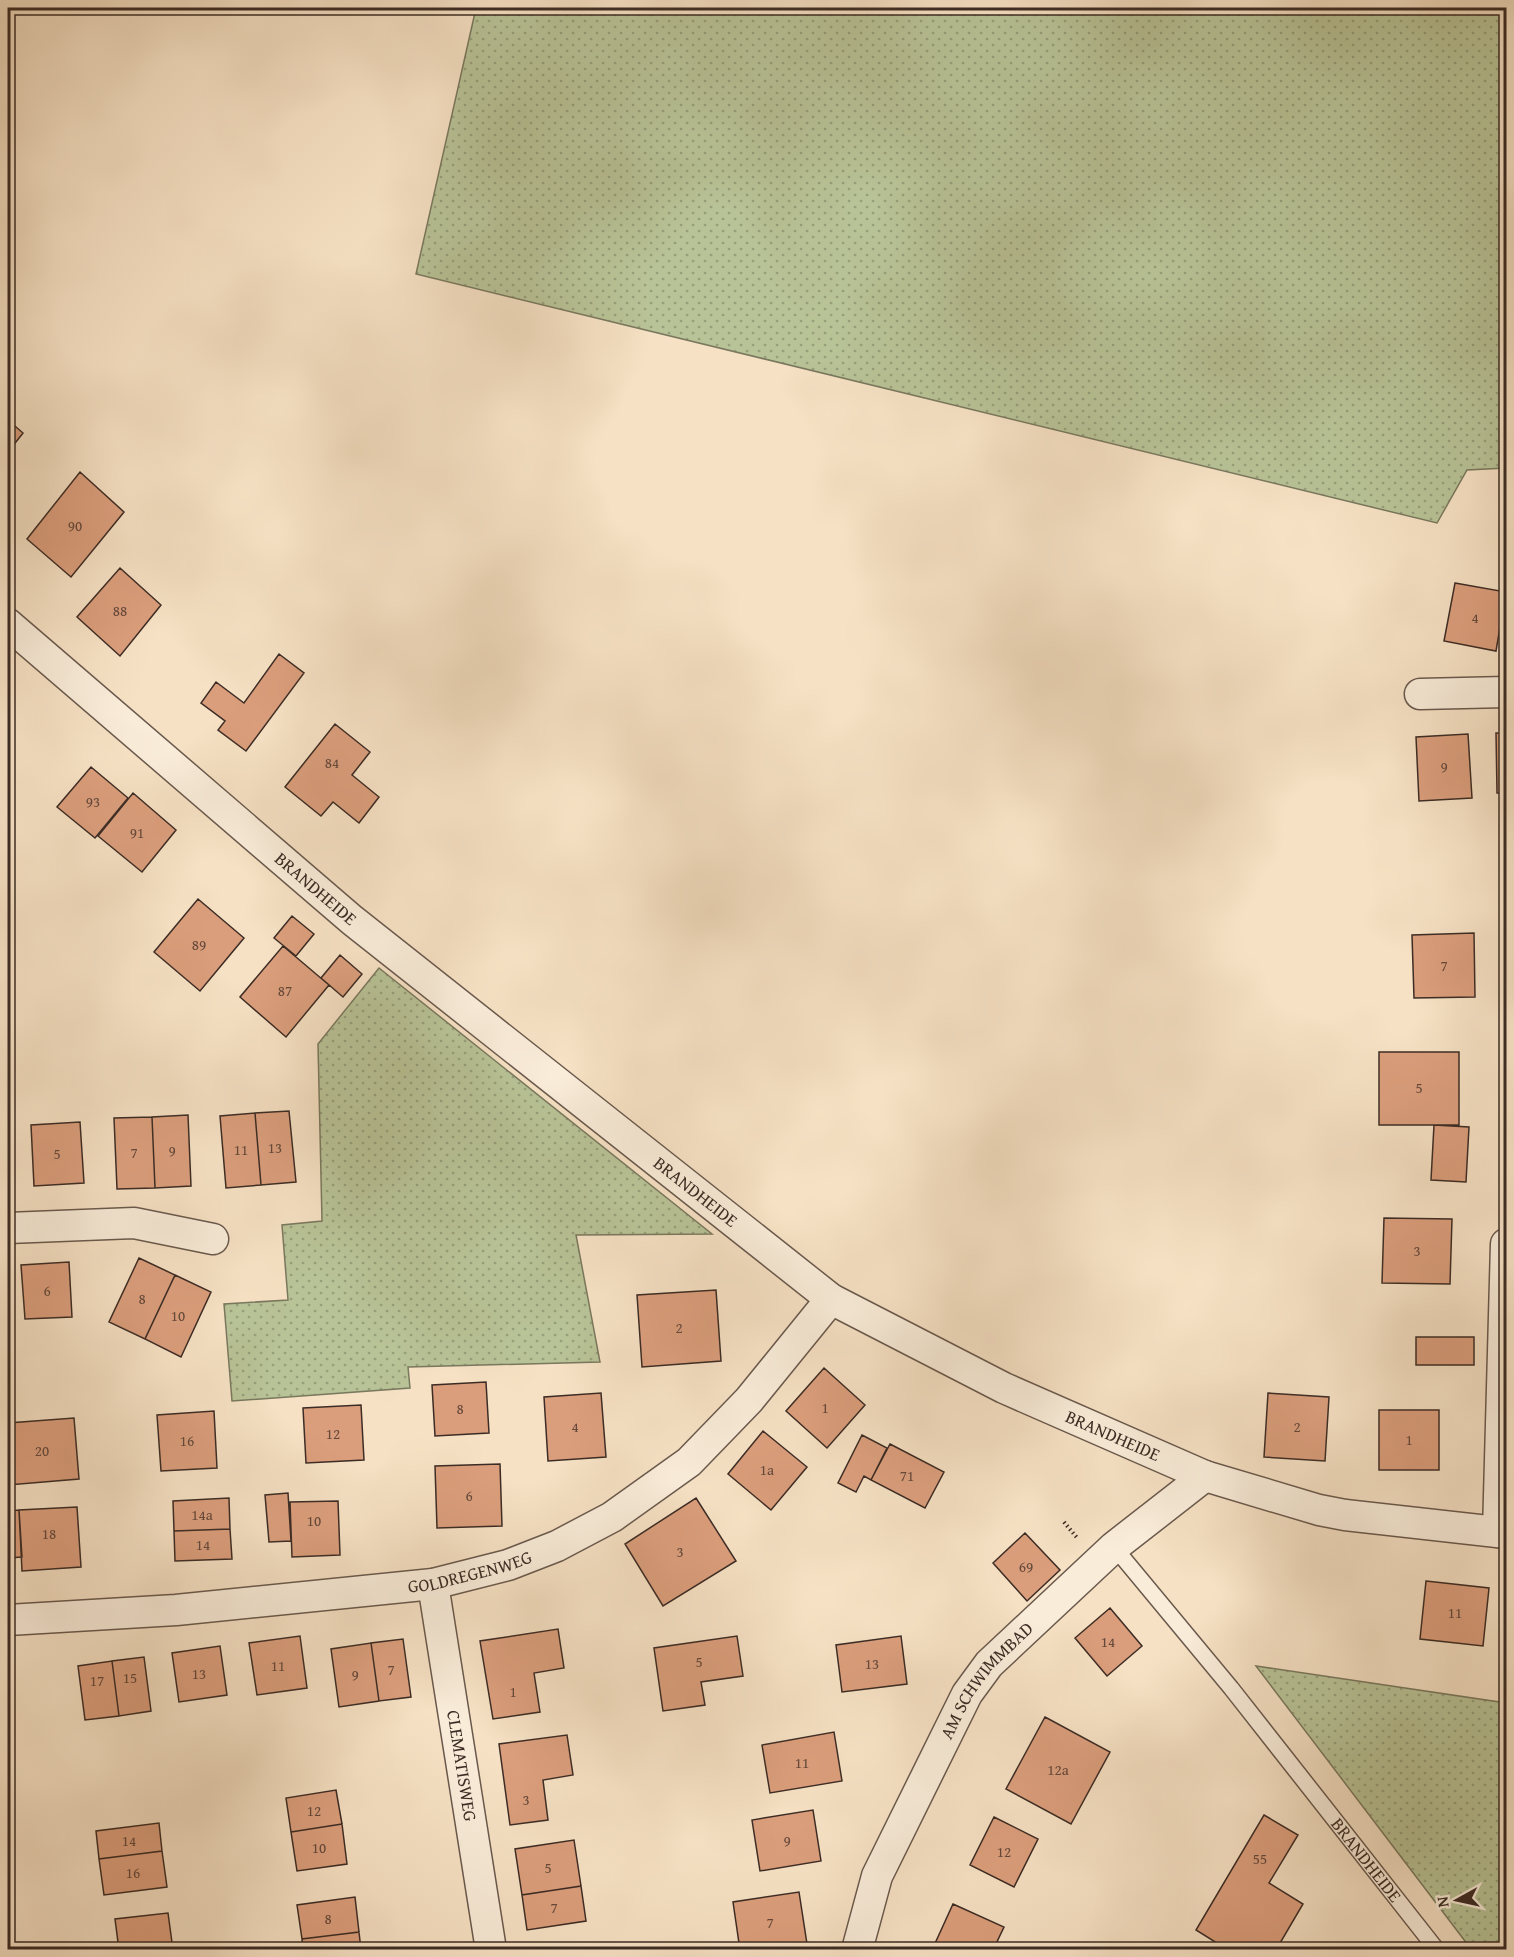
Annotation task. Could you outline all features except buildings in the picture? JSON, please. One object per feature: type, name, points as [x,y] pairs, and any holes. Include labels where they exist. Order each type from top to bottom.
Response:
[{"type":"street","name":"BRANDHEIDE","points":[[8,624],[352,920],[831,1299],[1004,1388],[1204,1476],[1319,1510],[1345,1515],[1502,1532]]},
{"type":"street","points":[[1420,694],[1506,692]]},
{"type":"street","points":[[8,1228],[134,1223],[213,1239]]},
{"type":"street","points":[[1502,1532],[1506,1244]]},
{"type":"street","name":"GOLDREGENWEG","points":[[8,1620],[176,1610],[433,1584],[508,1565],[557,1546],[612,1517],[689,1462],[748,1400],[831,1299]]},
{"type":"street","name":"AM SCHWIMMBAD","points":[[857,1950],[877,1875],[967,1694],[989,1664],[1114,1547],[1204,1476]]},
{"type":"street","name":"CLEMATISWEG","points":[[433,1584],[491,1950]]},
{"type":"lane","name":"BRANDHEIDE","points":[[1114,1547],[1231,1688],[1437,1950]]},
{"type":"green space","points":[[476,8],[1506,8],[1506,468],[1467,470],[1437,523],[416,274]]},
{"type":"green space","points":[[379,968],[712,1234],[576,1235],[600,1362],[408,1367],[410,1388],[232,1401],[224,1304],[288,1300],[282,1225],[322,1221],[318,1044]]},
{"type":"green space","points":[[1256,1666],[1506,1703],[1506,1949],[1471,1949]]}]
